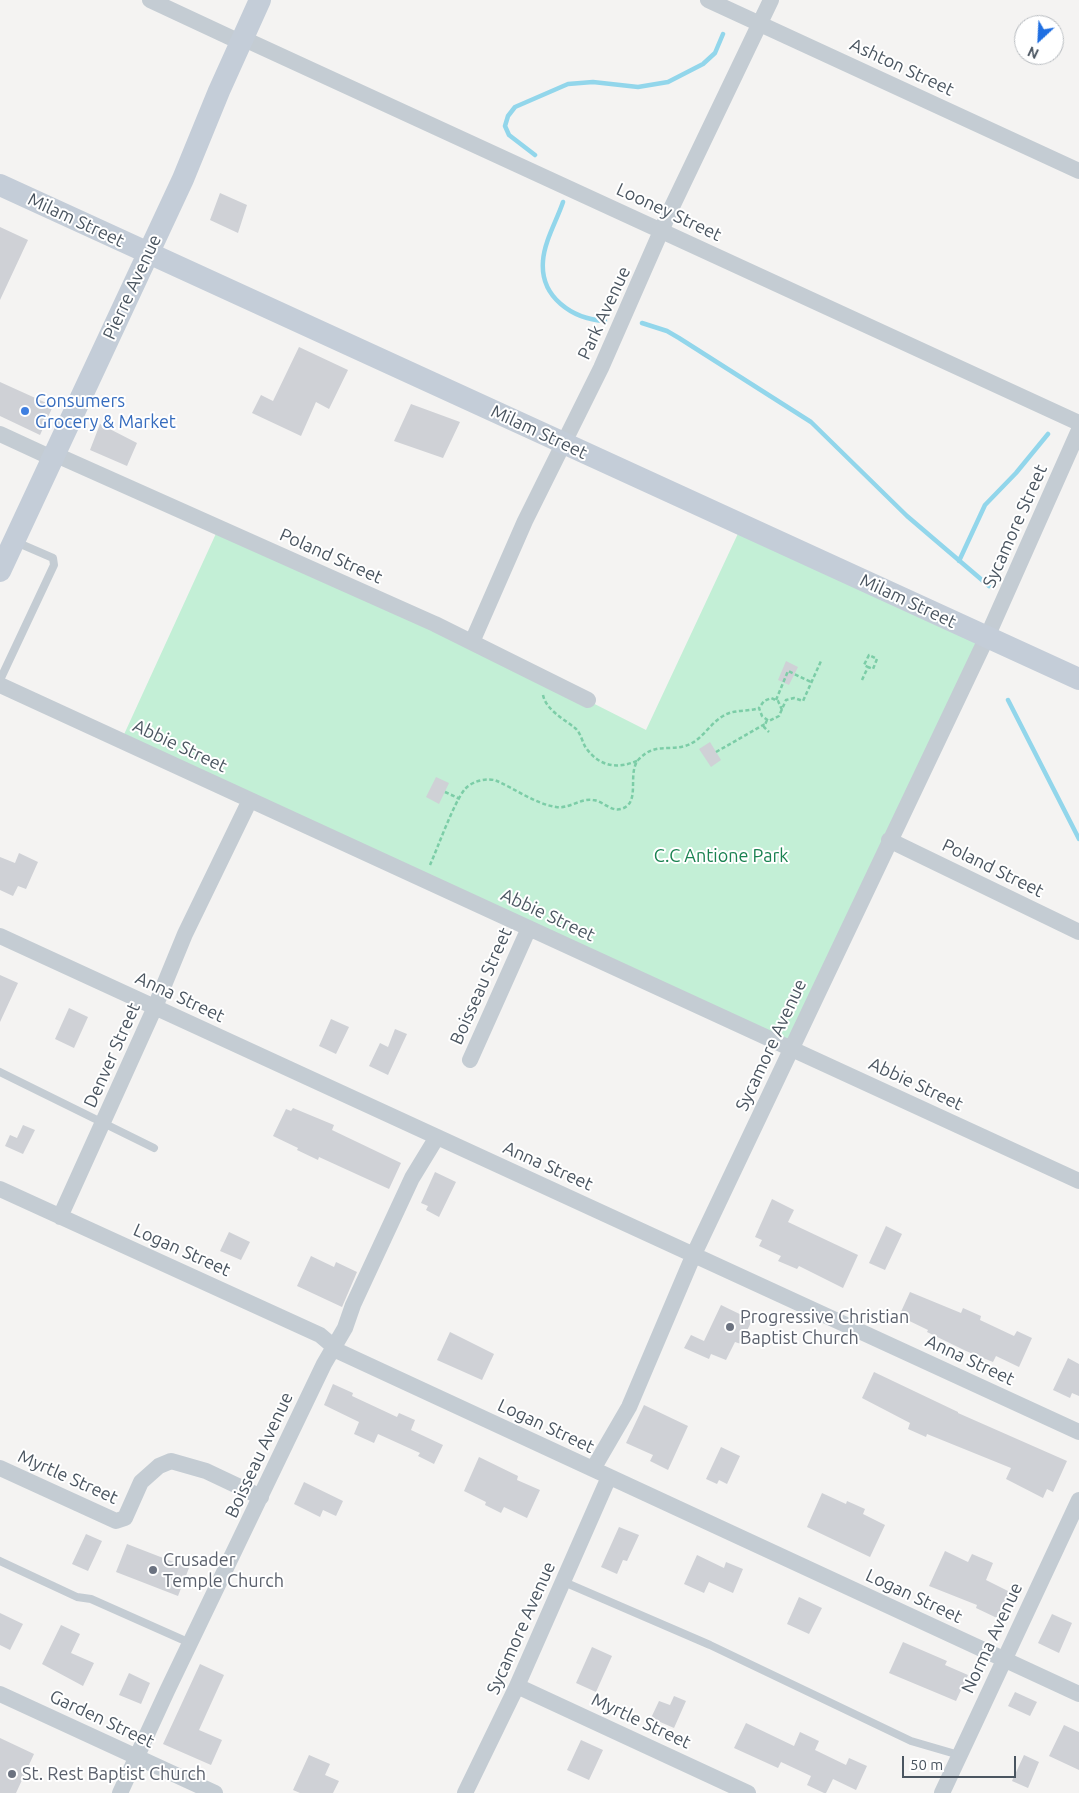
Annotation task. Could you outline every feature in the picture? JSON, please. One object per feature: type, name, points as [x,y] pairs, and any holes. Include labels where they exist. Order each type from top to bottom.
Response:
[{"type":"street","name":"Looney Street","points":[[150,0],[661,230],[1078,422]]},
{"type":"street","name":"Pierre Avenue","points":[[0,572],[183,179],[241,40],[260,0]]},
{"type":"street","name":"Ashton Street","points":[[708,0],[1079,171]]},
{"type":"street","name":"Park Avenue","points":[[472,642],[525,521],[604,360],[661,230],[771,0]]},
{"type":"street","name":"Milam Street","points":[[0,185],[1079,679]]},
{"type":"street","name":"Sycamore Street","points":[[987,637],[1078,422]]},
{"type":"street","name":"Poland Street","points":[[0,434],[472,642],[588,700]]},
{"type":"street","name":"Sycamore Avenue","points":[[593,1469],[629,1407],[694,1254],[987,637]]},
{"type":"street","name":"Abbie Street","points":[[0,685],[1079,1181]]},
{"type":"street","name":"Denver Street","points":[[60,1217],[155,1007],[184,934],[250,800]]},
{"type":"street","name":"Poland Street","points":[[889,840],[1079,932]]},
{"type":"street","name":"Boisseau Street","points":[[470,1060],[529,928]]},
{"type":"street","name":"Anna Street","points":[[0,936],[1079,1432]]},
{"type":"street","name":"Boisseau Avenue","points":[[120,1793],[190,1643],[334,1346],[345,1328],[360,1288],[412,1178],[437,1137]]},
{"type":"street","name":"Logan Street","points":[[0,1189],[255,1304],[320,1335],[340,1352],[1079,1694]]},
{"type":"street","name":"Myrtle Street","points":[[0,1468],[116,1521],[125,1518],[141,1482],[159,1466],[171,1461],[206,1471],[262,1497]]},
{"type":"street","name":"Sycamore Avenue","points":[[465,1793],[517,1686],[609,1477]]},
{"type":"street","name":"Norma Avenue","points":[[942,1793],[1079,1500]]},
{"type":"street","name":"Myrtle Street","points":[[517,1686],[748,1793]]},
{"type":"street","name":"Garden Street","points":[[0,1694],[215,1793]]},
{"type":"lane","points":[[0,680],[54,565],[53,558],[14,541]]},
{"type":"lane","points":[[0,1072],[154,1148]]},
{"type":"lane","points":[[0,1561],[78,1597],[91,1599],[190,1643]]},
{"type":"lane","points":[[564,1582],[710,1645],[912,1741],[959,1755]]},
{"type":"path","points":[[869,654],[877,658],[873,669],[868,667],[864,665],[869,654]]},
{"type":"path","points":[[716,752],[764,724],[767,720],[776,719],[786,700],[794,698],[802,701],[821,661]]},
{"type":"path","points":[[862,680],[868,667]]},
{"type":"path","points":[[776,700],[788,671],[811,682]]},
{"type":"path","points":[[540,676],[544,701],[577,730],[587,748],[600,762],[614,767],[637,761],[651,750],[684,746],[700,739],[713,723],[725,715],[760,708],[768,698],[776,700],[782,710]]},
{"type":"path","points":[[760,708],[767,720]]},
{"type":"path","points":[[764,724],[764,727],[769,732]]},
{"type":"path","points":[[427,871],[465,788],[472,784],[478,781],[494,780],[556,807],[568,807],[592,800],[604,803],[612,809],[622,809],[632,801],[634,790],[631,780],[637,761]]},
{"type":"path","points":[[445,792],[460,799]]},
{"type":"green space","name":"C.C Antione Park","points":[[742,525],[987,637],[792,1049],[121,741],[219,527],[472,642],[646,730]]},
{"type":"building","points":[[220,193],[247,205],[238,233],[210,220]]},
{"type":"building","points":[[0,227],[28,240],[0,300]]},
{"type":"building","points":[[299,347],[348,370],[329,409],[316,402],[301,436],[252,413],[261,395],[273,401]]},
{"type":"building","name":"Consumers Grocery & Market","points":[[0,382],[53,406],[40,435],[0,416]]},
{"type":"building","points":[[411,404],[460,422],[443,458],[394,441]]},
{"type":"building","points":[[100,424],[137,443],[127,466],[90,450]]},
{"type":"building","points":[[786,661],[798,667],[789,685],[778,680]]},
{"type":"building","points":[[710,742],[721,760],[711,767],[699,749]]},
{"type":"building","points":[[436,777],[449,783],[439,804],[426,797]]},
{"type":"building","points":[[19,853],[38,862],[26,889],[18,886],[13,896],[0,890],[0,857],[15,863]]},
{"type":"building","points":[[0,975],[18,983],[0,1022]]},
{"type":"building","points":[[69,1008],[88,1017],[74,1048],[55,1039]]},
{"type":"building","points":[[331,1019],[349,1027],[336,1054],[319,1046]]},
{"type":"building","points":[[395,1029],[407,1034],[388,1075],[369,1066],[380,1043],[388,1047]]},
{"type":"building","points":[[293,1108],[334,1125],[332,1130],[401,1163],[389,1189],[319,1157],[318,1160],[273,1136],[286,1109],[291,1111]]},
{"type":"building","points":[[23,1125],[35,1130],[23,1154],[5,1146],[10,1135],[17,1138]]},
{"type":"building","points":[[435,1172],[456,1182],[439,1217],[426,1210],[428,1206],[421,1203]]},
{"type":"building","points":[[772,1199],[794,1210],[788,1222],[858,1255],[843,1288],[799,1266],[797,1269],[778,1261],[781,1256],[759,1246],[762,1240],[755,1237]]},
{"type":"building","points":[[886,1226],[902,1234],[885,1270],[869,1263]]},
{"type":"building","points":[[229,1232],[250,1242],[241,1260],[220,1251]]},
{"type":"building","points":[[311,1256],[334,1267],[336,1262],[357,1272],[342,1307],[297,1286]]},
{"type":"building","points":[[910,1292],[961,1313],[963,1308],[981,1316],[980,1320],[1014,1336],[1017,1331],[1032,1338],[1019,1367],[996,1356],[993,1362],[966,1351],[899,1316]]},
{"type":"building","name":"Progressive Christian Baptist Church","points":[[721,1305],[752,1320],[741,1344],[735,1342],[726,1360],[711,1354],[709,1359],[684,1348],[691,1335],[704,1341]]},
{"type":"building","points":[[450,1332],[494,1354],[482,1380],[437,1360]]},
{"type":"building","points":[[1068,1358],[1079,1364],[1079,1396],[1072,1393],[1070,1398],[1053,1390]]},
{"type":"building","points":[[874,1372],[958,1413],[1067,1461],[1053,1492],[1047,1489],[1043,1498],[1006,1479],[1011,1468],[927,1434],[926,1437],[908,1429],[910,1423],[862,1398]]},
{"type":"building","points":[[333,1384],[353,1393],[352,1396],[397,1417],[399,1413],[415,1420],[411,1430],[443,1445],[434,1464],[418,1456],[420,1453],[378,1434],[374,1443],[354,1434],[359,1422],[324,1405]]},
{"type":"building","points":[[644,1405],[688,1426],[668,1470],[650,1461],[653,1455],[626,1443]]},
{"type":"building","points":[[721,1447],[740,1456],[727,1484],[719,1480],[717,1484],[706,1479]]},
{"type":"building","points":[[479,1457],[518,1476],[517,1480],[540,1490],[527,1518],[504,1507],[501,1513],[485,1505],[486,1502],[464,1491]]},
{"type":"building","points":[[304,1482],[343,1501],[336,1516],[323,1510],[320,1517],[294,1504]]},
{"type":"building","points":[[822,1493],[846,1504],[847,1501],[865,1509],[863,1514],[885,1525],[870,1557],[807,1527]]},
{"type":"building","points":[[619,1527],[639,1535],[627,1561],[623,1560],[617,1574],[601,1567]]},
{"type":"building","points":[[86,1534],[102,1541],[88,1571],[72,1564]]},
{"type":"building","name":"Crusader Temple Church","points":[[127,1544],[189,1568],[178,1596],[116,1572]]},
{"type":"building","points":[[945,1551],[968,1562],[972,1554],[993,1563],[986,1580],[1010,1592],[997,1618],[976,1608],[977,1605],[929,1586]]},
{"type":"building","points":[[697,1555],[724,1568],[726,1562],[743,1569],[733,1593],[709,1582],[704,1593],[684,1584]]},
{"type":"building","points":[[799,1597],[822,1608],[809,1634],[787,1624]]},
{"type":"building","points":[[0,1613],[23,1624],[10,1650],[0,1645]]},
{"type":"building","points":[[1052,1614],[1072,1623],[1059,1653],[1038,1643]]},
{"type":"building","points":[[61,1625],[80,1634],[71,1653],[94,1663],[83,1686],[42,1664]]},
{"type":"building","points":[[903,1642],[947,1661],[945,1665],[968,1675],[956,1701],[889,1673]]},
{"type":"building","points":[[592,1647],[612,1656],[596,1692],[576,1683]]},
{"type":"building","points":[[200,1664],[224,1675],[199,1730],[222,1740],[211,1765],[163,1744]]},
{"type":"building","points":[[129,1673],[150,1683],[141,1704],[119,1695]]},
{"type":"building","points":[[1015,1692],[1037,1702],[1030,1716],[1008,1706]]},
{"type":"building","points":[[674,1696],[686,1701],[674,1728],[651,1718],[659,1701],[670,1705]]},
{"type":"building","points":[[746,1723],[794,1746],[800,1732],[819,1741],[815,1750],[846,1765],[849,1758],[867,1766],[856,1790],[833,1779],[826,1793],[824,1793],[807,1785],[811,1776],[781,1762],[778,1768],[734,1748]]},
{"type":"building","points":[[1064,1725],[1079,1732],[1079,1770],[1049,1756]]},
{"type":"building","name":"St. Rest Baptist Church","points":[[0,1738],[34,1754],[16,1793],[0,1793]]},
{"type":"building","points":[[581,1740],[603,1750],[589,1780],[567,1770]]},
{"type":"building","points":[[309,1755],[330,1764],[325,1775],[339,1781],[333,1793],[300,1793],[293,1790]]},
{"type":"building","points":[[1024,1755],[1039,1762],[1028,1788],[1012,1781]]},
{"type":"waterway","points":[[535,155],[509,135],[505,126],[508,116],[515,107],[568,84],[593,82],[638,87],[668,82],[703,64],[715,53],[723,34]]},
{"type":"waterway","points":[[563,202],[548,239],[544,254],[543,274],[547,285],[560,304],[581,316],[605,321]]},
{"type":"waterway","points":[[642,323],[667,331],[679,338],[811,422],[907,516],[989,586]]},
{"type":"waterway","points":[[959,561],[985,505],[1016,473],[1048,434]]},
{"type":"waterway","points":[[1008,700],[1079,839]]},
{"type":"place","name":"Consumers Grocery & Market","points":[[25,411]]},
{"type":"place","name":"Progressive Christian Baptist Church","points":[[730,1327]]},
{"type":"place","name":"Crusader Temple Church","points":[[153,1570]]},
{"type":"place","name":"St. Rest Baptist Church","points":[[12,1774]]}]
